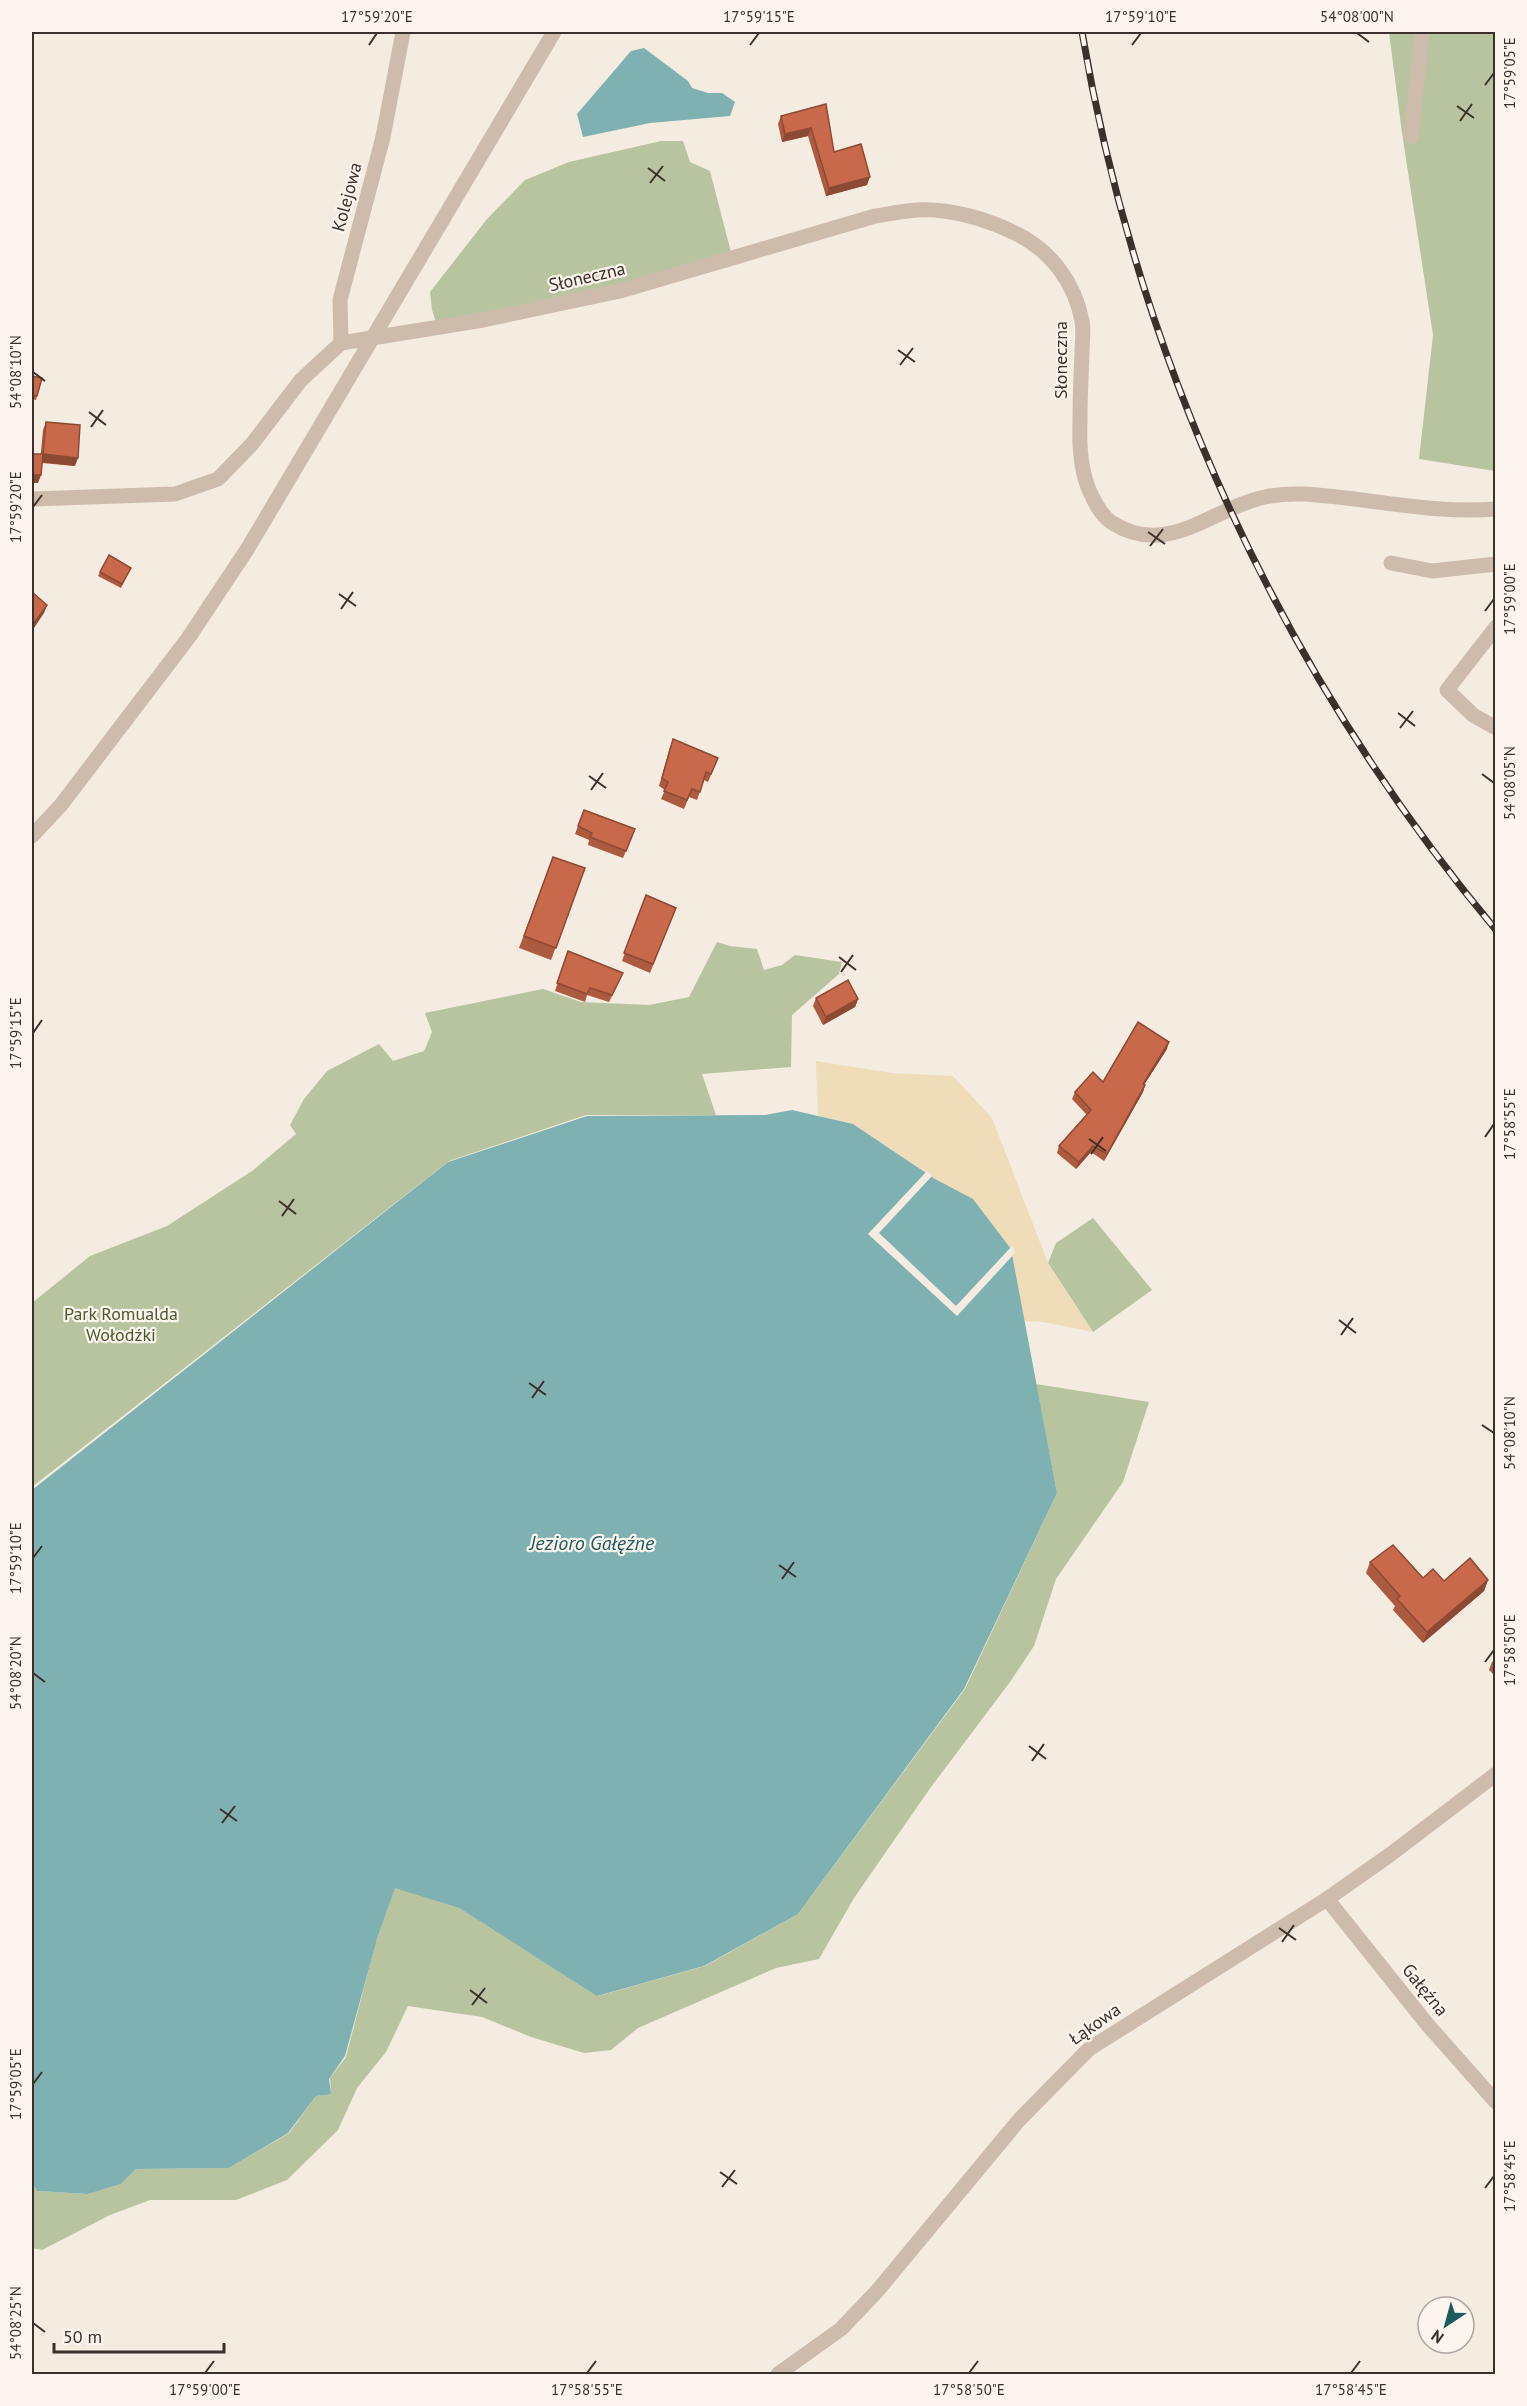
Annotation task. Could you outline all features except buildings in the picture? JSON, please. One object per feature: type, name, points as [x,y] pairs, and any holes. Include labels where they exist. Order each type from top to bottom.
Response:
[{"type":"street","name":"Kolejowa","points":[[340,343],[340,300],[383,137],[403,32]]},
{"type":"street","points":[[32,836],[61,805],[189,637],[248,548],[554,32]]},
{"type":"street","points":[[1411,136],[1422,32]]},
{"type":"street","name":"Słoneczna","points":[[371,338],[483,320],[620,291],[876,216],[918,210],[969,216],[1002,226],[1031,241],[1055,262],[1074,291],[1083,323],[1079,453],[1088,488],[1097,507],[1110,521],[1132,532],[1159,535],[1202,524],[1238,505],[1264,497],[1292,493],[1421,507],[1460,510],[1496,509]]},
{"type":"street","points":[[32,499],[175,494],[218,479],[252,444],[301,380],[340,343],[371,338]]},
{"type":"street","points":[[1391,563],[1432,571],[1496,564]]},
{"type":"street","points":[[1496,627],[1448,690],[1473,715],[1496,728]]},
{"type":"street","name":"Łąkowa","points":[[778,2374],[841,2329],[878,2290],[1019,2120],[1089,2049],[1327,1899],[1391,1854],[1496,1774]]},
{"type":"street","name":"Gałęźna","points":[[1327,1899],[1427,2024],[1496,2102]]},
{"type":"green space","points":[[1389,32],[1495,32],[1495,471],[1419,459],[1433,335]]},
{"type":"green space","points":[[661,141],[683,141],[690,162],[710,171],[732,256],[619,289],[437,325],[430,292],[487,219],[525,180],[569,162]]},
{"type":"green space","name":"Park Romualda Wołodźki","points":[[717,942],[757,949],[764,970],[782,965],[795,955],[842,962],[839,974],[792,1015],[791,1067],[702,1074],[716,1115],[586,1115],[449,1161],[32,1487],[32,1303],[90,1256],[167,1226],[252,1171],[296,1134],[290,1125],[304,1099],[327,1071],[379,1044],[393,1061],[424,1051],[432,1032],[425,1013],[543,989],[581,1002],[649,1005],[689,997]]},
{"type":"green space","points":[[1093,1218],[1152,1290],[1093,1332],[1048,1263],[1056,1243]]},
{"type":"green space","points":[[1036,1384],[1149,1402],[1123,1482],[1056,1579],[1034,1646],[1010,1682],[931,1787],[854,1898],[819,1959],[776,1968],[638,2028],[611,2050],[584,2053],[531,2037],[482,2017],[408,2006],[386,2052],[357,2088],[338,2130],[287,2180],[236,2200],[150,2200],[110,2215],[42,2250],[32,2248],[32,2183],[37,2191],[88,2194],[121,2184],[136,2169],[229,2168],[289,2133],[316,2096],[327,2095],[331,2092],[330,2078],[346,2057],[375,1945],[395,1887],[459,1908],[598,1996],[705,1966],[798,1914],[965,1689],[1057,1493]]},
{"type":"sand","points":[[816,1061],[892,1073],[953,1076],[992,1118],[1048,1263],[1093,1332],[1043,1322],[1024,1321],[1011,1249],[973,1200],[935,1179],[853,1124],[818,1116]]},
{"type":"water","points":[[644,48],[688,81],[692,88],[708,93],[722,93],[735,102],[730,116],[650,123],[583,137],[577,114],[631,51]]},
{"type":"water","name":"Jezioro Gałęźne","points":[[792,1110],[853,1124],[935,1179],[973,1199],[1011,1249],[1057,1493],[964,1689],[798,1914],[704,1966],[597,1996],[459,1908],[395,1888],[377,1939],[345,2056],[329,2079],[331,2093],[316,2096],[288,2133],[229,2168],[136,2169],[121,2184],[88,2194],[37,2191],[32,2183],[32,1490],[448,1162],[587,1116],[765,1115]]},
{"type":"pier","points":[[927,1171],[932,1176],[879,1233],[956,1306],[1012,1246],[1015,1253],[957,1316],[868,1234]]},
{"type":"railway","points":[[1082,32],[1107,155],[1140,275],[1181,393],[1229,508],[1285,620],[1348,728],[1419,831],[1496,930]]}]
